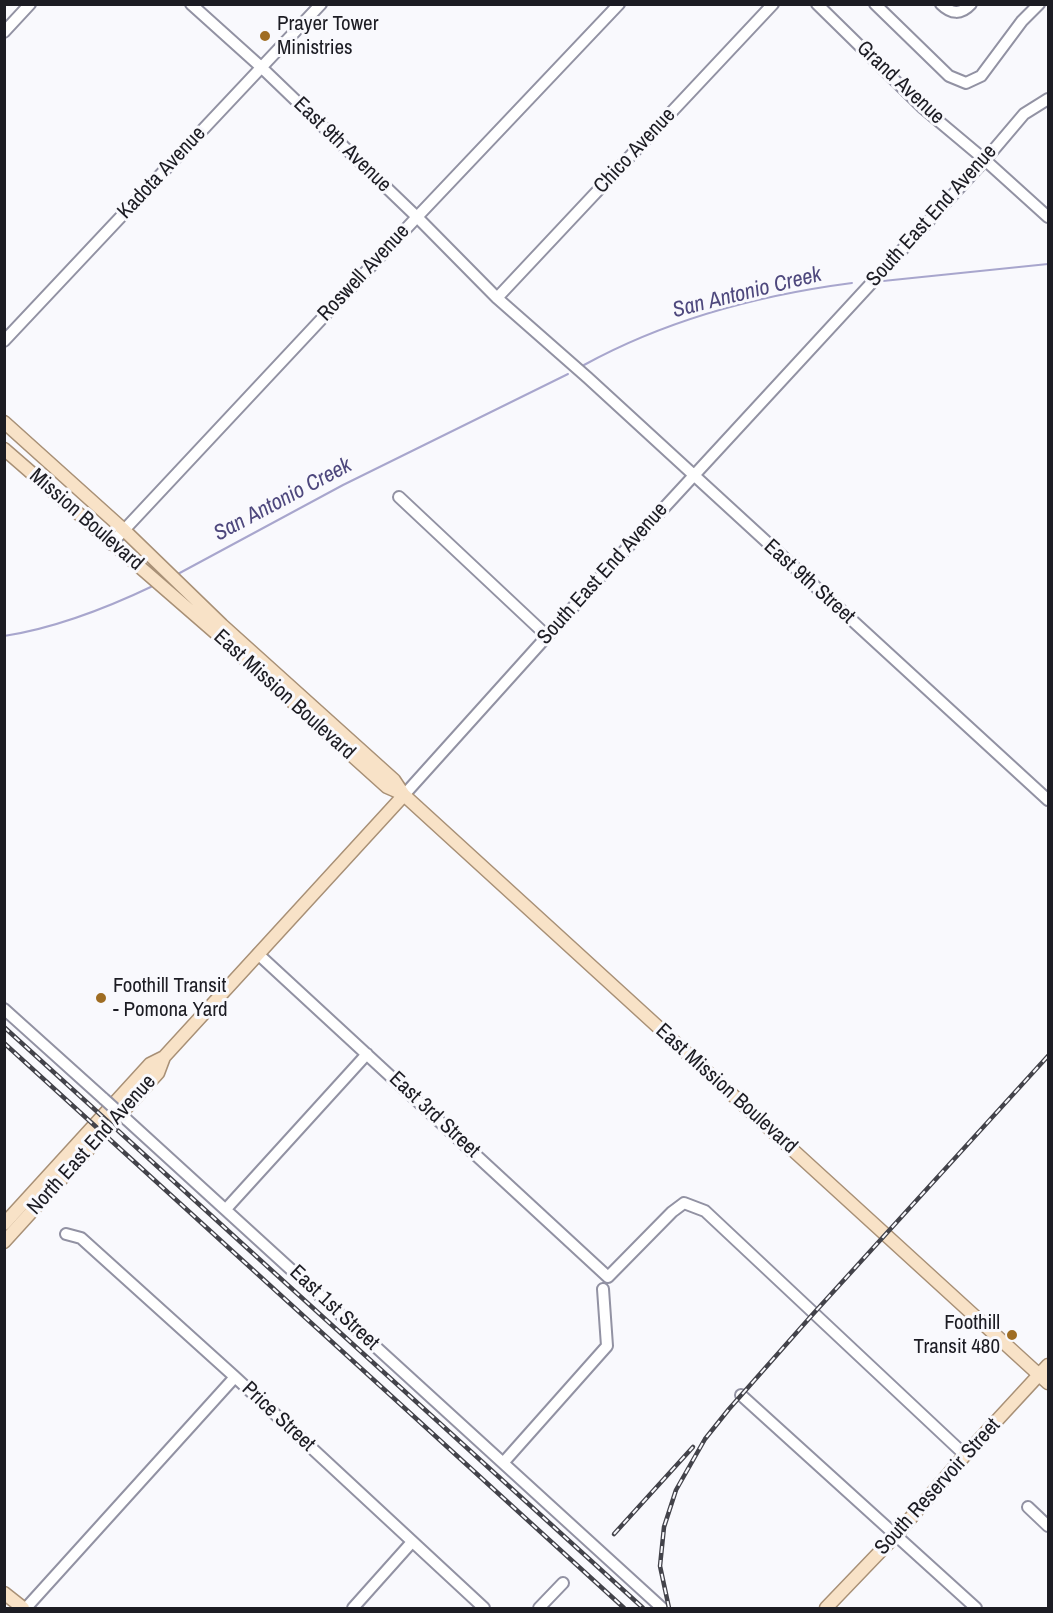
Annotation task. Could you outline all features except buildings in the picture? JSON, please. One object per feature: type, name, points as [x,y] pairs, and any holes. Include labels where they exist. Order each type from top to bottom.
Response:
[{"type":"main road","name":"East Mission Boulevard","points":[[4,422],[124,530],[222,625],[394,780],[404,795],[1044,1379]]},
{"type":"main road","name":"Mission Boulevard","points":[[4,449],[167,591]]},
{"type":"main road","name":"East Mission Boulevard","points":[[167,591],[387,788],[404,795]]},
{"type":"main road","name":"South East End Avenue","points":[[165,1057],[404,795]]},
{"type":"main road","name":"North East End Avenue","points":[[4,1224],[150,1064],[165,1057]]},
{"type":"main road","name":"North East End Avenue","points":[[4,1242],[158,1073],[165,1057]]},
{"type":"main road","name":"South Reservoir Street","points":[[826,1608],[896,1535],[965,1455],[1044,1379],[1048,1365]]},
{"type":"main road","points":[[4,1593],[24,1608]]},
{"type":"street","points":[[4,32],[30,4]]},
{"type":"street","name":"East 9th Avenue","points":[[191,4],[261,67],[417,217],[497,298],[571,362]]},
{"type":"street","name":"Kadota Avenue","points":[[4,341],[321,4]]},
{"type":"street","name":"Roswell Avenue","points":[[111,544],[619,4]]},
{"type":"street","name":"Chico Avenue","points":[[497,298],[774,4]]},
{"type":"street","name":"Grand Avenue","points":[[817,4],[923,108],[1048,217]]},
{"type":"street","points":[[875,4],[949,76],[966,83],[981,76],[1022,21],[1039,4]]},
{"type":"street","points":[[941,4],[947,10],[956,13],[966,10],[971,4]]},
{"type":"street","name":"South East End Avenue","points":[[404,795],[546,635],[985,160],[1024,114],[1048,99]]},
{"type":"street","name":"East 9th Street","points":[[571,362],[1048,801]]},
{"type":"street","points":[[399,497],[546,635]]},
{"type":"street","name":"East 3rd Street","points":[[258,954],[608,1277],[672,1212],[684,1203],[705,1211],[965,1455]]},
{"type":"street","name":"East 1st Street","points":[[4,1008],[662,1608]]},
{"type":"street","points":[[226,1209],[368,1054]]},
{"type":"street","name":"Price Street","points":[[66,1234],[81,1238],[484,1608]]},
{"type":"street","points":[[503,1462],[607,1346],[603,1289]]},
{"type":"street","points":[[24,1608],[235,1377]]},
{"type":"street","points":[[741,1395],[976,1608]]},
{"type":"street","points":[[1028,1507],[1048,1526]]},
{"type":"street","points":[[353,1608],[412,1542]]},
{"type":"street","points":[[539,1608],[563,1583]]},
{"type":"waterway","name":"San Antonio Creek","points":[[883,281],[1048,264]]},
{"type":"waterway","name":"San Antonio Creek","points":[[584,365],[615,349],[681,322],[748,302],[852,283]]},
{"type":"waterway","name":"San Antonio Creek","points":[[176,575],[343,485],[568,374]]},
{"type":"waterway","name":"San Antonio Creek","points":[[4,636],[43,628],[81,616],[155,585]]},
{"type":"railway","points":[[4,1027],[643,1608]]},
{"type":"railway","points":[[4,1043],[624,1608]]},
{"type":"railway","points":[[669,1608],[660,1566],[664,1527],[676,1490],[705,1439],[813,1314],[1048,1056]]},
{"type":"railway","points":[[614,1534],[693,1447]]},
{"type":"place","name":"Prayer Tower Ministries","points":[[265,36]]},
{"type":"place","name":"Foothill Transit - Pomona Yard","points":[[101,998]]},
{"type":"place","name":"Foothill Transit 480","points":[[1012,1335]]}]
